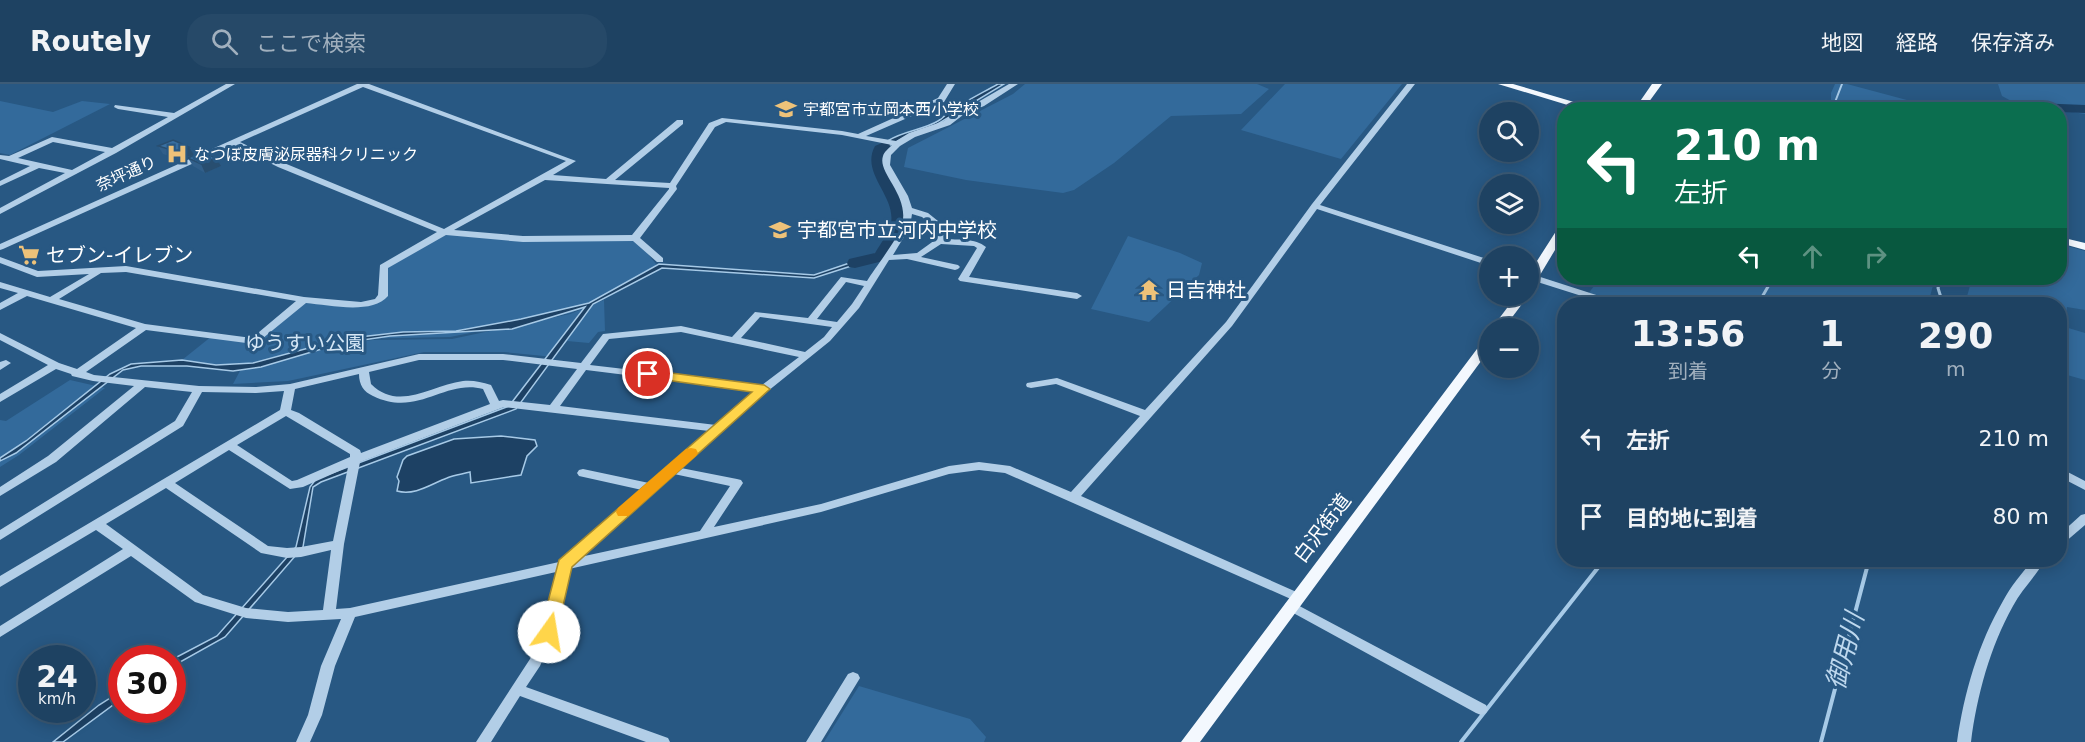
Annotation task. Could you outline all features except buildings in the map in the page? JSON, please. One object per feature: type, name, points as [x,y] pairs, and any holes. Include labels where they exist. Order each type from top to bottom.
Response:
[{"type":"main road","points":[[1503,84],[1568,102]]},
{"type":"main road","points":[[1644,102],[1657,84]]},
{"type":"main road","points":[[1539,266],[1557,238]]},
{"type":"main road","points":[[2067,242],[2085,247]]},
{"type":"main road","name":"白沢街道","points":[[1190,742],[1479,355]]},
{"type":"street","points":[[0,211],[231,84]]},
{"type":"street","points":[[0,260],[38,274],[126,269],[304,300],[361,305],[378,301],[383,296],[383,267],[572,161],[362,84]]},
{"type":"street","name":"奈坪通り","points":[[0,246],[362,84]]},
{"type":"street","points":[[858,136],[941,100],[951,84]]},
{"type":"street","points":[[634,238],[674,189],[672,186],[712,125],[717,122],[724,120],[858,136],[892,143],[947,123],[960,113],[1014,84]]},
{"type":"street","points":[[1074,496],[1229,324],[1315,206],[1411,84]]},
{"type":"street","points":[[118,107],[176,116]]},
{"type":"street","points":[[607,182],[680,122]]},
{"type":"street","points":[[3,158],[52,139],[113,150]]},
{"type":"street","points":[[234,142],[281,165],[444,232],[523,239],[634,238],[660,260]]},
{"type":"street","points":[[483,742],[535,662],[549,632],[564,564],[764,389],[827,339],[870,284],[906,227],[908,210],[904,196],[886,165],[887,154],[892,143]]},
{"type":"street","points":[[3,158],[72,172]]},
{"type":"street","points":[[0,184],[38,165]]},
{"type":"street","points":[[544,177],[672,186]]},
{"type":"street","points":[[1315,206],[1479,259]]},
{"type":"street","points":[[908,210],[925,214],[940,227],[939,241]]},
{"type":"street","points":[[907,258],[925,251],[939,241],[976,244],[982,247],[963,279],[1077,296]]},
{"type":"street","points":[[887,258],[907,258],[955,267]]},
{"type":"street","points":[[53,299],[100,271]]},
{"type":"street","points":[[811,321],[844,279],[870,284]]},
{"type":"street","points":[[1539,283],[1590,297]]},
{"type":"street","points":[[0,285],[144,327],[254,341],[304,300]]},
{"type":"street","points":[[0,307],[27,292]]},
{"type":"street","points":[[734,340],[758,314],[839,325]]},
{"type":"street","points":[[76,374],[144,327]]},
{"type":"street","points":[[553,409],[606,336],[681,329],[806,355]]},
{"type":"street","points":[[0,336],[76,374],[106,380],[199,389],[256,390],[290,387],[419,357],[503,357],[764,389]]},
{"type":"street","points":[[0,399],[55,365]]},
{"type":"street","points":[[364,370],[363,382],[369,390],[386,399],[399,402],[414,401],[472,384],[488,387],[496,406]]},
{"type":"street","points":[[1031,385],[1058,381],[1147,415]]},
{"type":"street","points":[[0,492],[52,459],[142,384]]},
{"type":"street","points":[[0,582],[285,412],[290,387]]},
{"type":"street","points":[[0,536],[179,423],[199,389]]},
{"type":"street","points":[[230,446],[290,485],[353,465],[496,406],[515,404],[718,429]]},
{"type":"street","points":[[285,412],[295,415],[356,453],[338,544],[329,614]]},
{"type":"street","points":[[98,525],[199,599],[242,613],[288,617],[350,613],[821,508],[949,470],[979,466],[1006,469],[1074,496],[1293,601],[1480,709]]},
{"type":"street","points":[[672,470],[737,483],[704,534]]},
{"type":"street","points":[[583,473],[652,488]]},
{"type":"street","points":[[2067,476],[2085,486]]},
{"type":"street","points":[[167,483],[265,550],[294,553],[338,544]]},
{"type":"street","points":[[2067,534],[2085,518]]},
{"type":"street","points":[[0,528],[15,527]]},
{"type":"street","points":[[0,632],[131,550]]},
{"type":"street","points":[[1965,742],[1965,728],[1985,654],[2008,605],[2034,567]]},
{"type":"street","points":[[303,742],[315,715],[328,666],[350,613]]},
{"type":"street","points":[[813,742],[853,678]]},
{"type":"street","points":[[517,689],[663,742]]},
{"type":"green space","points":[[1025,84],[1257,84],[1269,89],[1241,114],[1171,116],[1114,163],[1074,190],[1063,193],[966,180],[904,167],[908,148],[1013,94]]},
{"type":"green space","points":[[1285,84],[1402,84],[1341,159],[1241,130]]},
{"type":"green space","points":[[1835,84],[1847,84],[1914,102],[1831,102],[1831,93]]},
{"type":"green space","points":[[1998,84],[2085,84],[2085,114],[2067,111],[2067,102],[2013,102],[2002,96]]},
{"type":"green space","points":[[0,101],[53,112],[82,101],[110,104],[10,155],[0,153]]},
{"type":"green space","name":"ゆうすい公園","points":[[448,234],[523,239],[635,238],[660,269],[571,313],[450,337],[343,339],[342,343],[373,340],[452,339],[570,314],[604,300],[605,331],[598,332],[589,343],[567,341],[554,357],[504,352],[424,352],[288,381],[233,384],[241,369],[182,360],[212,336],[254,341],[304,300],[361,305],[378,301],[383,267]]},
{"type":"green space","points":[[1128,236],[1180,253],[1202,263],[1199,275],[1149,322],[1091,309]]},
{"type":"green space","points":[[2067,246],[2085,251],[2085,310],[2067,307],[2067,297],[1967,297],[1970,285],[2067,285]]},
{"type":"green space","points":[[1595,285],[1933,285],[1930,297],[1600,297],[1588,294]]},
{"type":"green space","points":[[2067,328],[2085,333],[2085,380],[2067,375]]},
{"type":"green space","points":[[70,380],[105,388],[19,455],[0,467],[0,420],[6,421]]},
{"type":"green space","points":[[859,686],[970,719],[986,737],[984,742],[824,742]]},
{"type":"shaded area","points":[[998,84],[1004,84],[936,125],[913,133],[885,148],[880,160],[900,205],[900,223],[879,257],[814,278],[662,268],[593,304],[516,409],[313,487],[303,547],[225,637],[186,659],[186,652],[217,636],[296,547],[310,487],[316,479],[509,406],[585,307],[512,329],[390,336],[342,343],[261,367],[233,371],[187,366],[141,366],[123,370],[16,453],[0,461],[0,458],[26,441],[110,374],[131,364],[182,360],[216,365],[253,363],[342,339],[403,332],[456,331],[521,319],[589,303],[659,264],[814,275],[876,254],[896,224],[895,203],[875,163],[878,153],[891,139],[938,121],[955,108]]},
{"type":"shaded area","points":[[501,436],[535,440],[537,446],[527,456],[521,475],[471,483],[470,472],[450,477],[417,491],[397,491],[399,481],[397,477],[403,460],[407,456],[454,439]]},
{"type":"shaded area","points":[[108,699],[108,709],[96,718],[96,707]]},
{"type":"shaded area","points":[[77,723],[89,723],[63,742],[53,742]]},
{"type":"waterway","points":[[1835,102],[1842,84]]},
{"type":"waterway","name":"御用川","points":[[2067,108],[2085,109]]},
{"type":"waterway","points":[[855,263],[881,256],[898,226],[897,202],[880,169],[880,149],[884,146]]},
{"type":"waterway","points":[[1762,297],[1769,285]]},
{"type":"waterway","name":"御用川","points":[[1939,285],[1941,297]]},
{"type":"waterway","points":[[1461,742],[1598,567]]},
{"type":"waterway","name":"御用川","points":[[1821,742],[1867,567]]},
{"type":"slow traffic","points":[[623,512],[691,453]]},
{"type":"place","name":"宇都宮市立岡本西小学校","points":[[786,109]]},
{"type":"place","name":"なつぼ皮膚泌尿器科クリニック","points":[[177,154]]},
{"type":"place","name":"宇都宮市立河内中学校","points":[[780,230]]},
{"type":"place","name":"セブン-イレブン","points":[[29,255]]},
{"type":"place","name":"日吉神社","points":[[1149,290]]},
{"type":"route","points":[[549,632],[564,564],[764,389],[648,374]]}]
